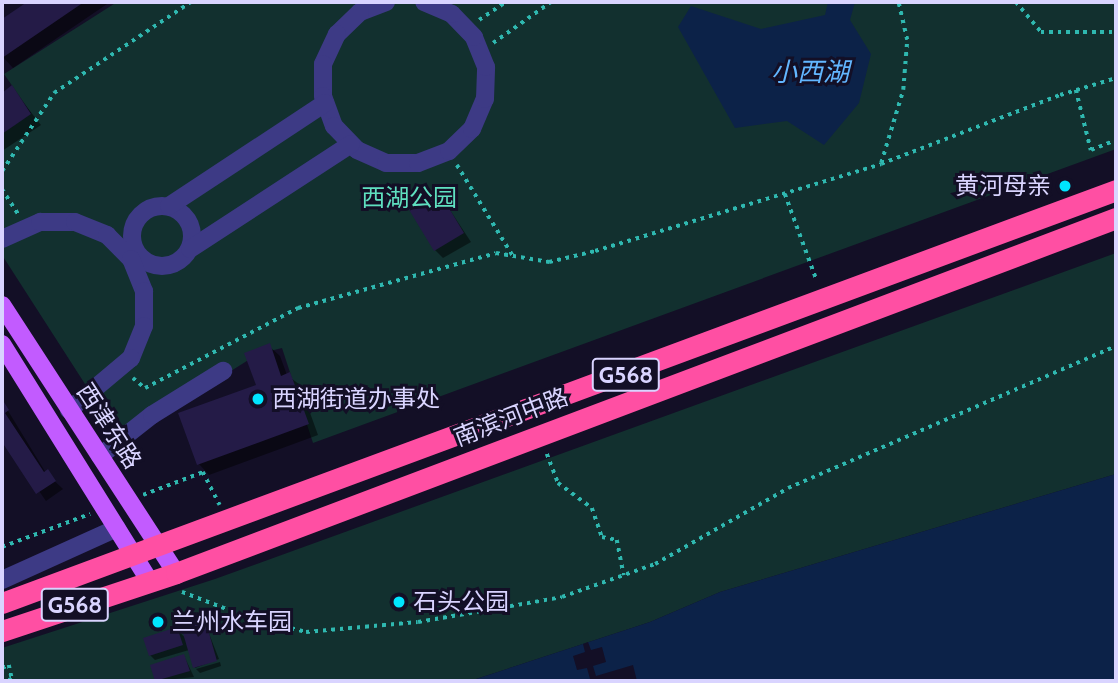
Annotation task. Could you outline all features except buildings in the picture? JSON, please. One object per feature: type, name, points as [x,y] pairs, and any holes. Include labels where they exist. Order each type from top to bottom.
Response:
[{"type":"highway","name":"南滨河中路","points":[[2,603],[226,518],[824,302],[1116,190]]},
{"type":"highway","name":"南滨河中路","points":[[2,631],[176,573],[1116,218]]},
{"type":"main road","name":"西津东路","points":[[2,305],[176,573]]},
{"type":"main road","name":"西津东路","points":[[2,344],[149,580]]},
{"type":"street","points":[[386,2],[360,12],[337,34],[323,64],[325,103],[334,126],[351,144],[386,163],[418,163],[449,151],[472,129],[485,99],[486,67],[480,51],[466,29],[452,14],[424,2]]},
{"type":"street","points":[[69,410],[131,358],[144,326],[144,291],[134,256],[132,230],[137,219],[146,210],[169,206],[325,103]]},
{"type":"street","points":[[2,239],[40,222],[75,222],[107,235],[134,256],[168,266],[351,144]]},
{"type":"street","points":[[169,206],[188,219],[193,230],[190,249]]},
{"type":"street","points":[[100,456],[152,415],[223,371]]},
{"type":"street","points":[[2,580],[117,528]]},
{"type":"path","points":[[2,171],[54,93],[191,2]]},
{"type":"path","points":[[466,29],[506,2]]},
{"type":"path","points":[[480,51],[551,2]]},
{"type":"path","points":[[881,164],[903,90],[907,40],[898,2]]},
{"type":"path","points":[[1016,2],[1041,32],[1116,32]]},
{"type":"path","points":[[121,368],[145,388],[298,308],[496,253],[549,262],[881,164],[1076,90],[1116,78]]},
{"type":"path","points":[[1076,90],[1091,150],[1116,140]]},
{"type":"path","points":[[449,151],[513,256]]},
{"type":"path","points":[[2,189],[26,228]]},
{"type":"path","points":[[785,194],[824,302]]},
{"type":"path","points":[[149,580],[250,618],[306,632],[418,622],[562,597],[655,564],[788,488],[1116,346]]},
{"type":"path","points":[[540,434],[558,483],[592,508],[602,537],[617,540],[624,575]]},
{"type":"path","points":[[2,668],[9,666],[12,679],[8,681]]},
{"type":"green space","name":"西湖公园","points":[[117,2],[1116,2],[1116,149],[313,443],[282,348],[258,354],[121,440],[2,255],[2,134],[31,113],[4,74]]},
{"type":"green space","points":[[1116,253],[1116,474],[720,592],[650,622],[470,681],[2,681],[2,648],[215,579]]},
{"type":"water","name":"小西湖","points":[[828,2],[855,2],[850,20],[871,54],[859,103],[824,145],[787,121],[735,128],[678,27],[691,6],[761,29],[825,15]]},
{"type":"water","points":[[1116,474],[1116,681],[470,681],[650,622],[720,592]]},
{"type":"pier","points":[[588,642],[591,650],[602,647],[606,662],[593,666],[596,676],[633,665],[637,681],[584,681],[590,679],[587,668],[577,670],[573,656],[585,652],[583,644]]},
{"type":"place","name":"黄河母亲","points":[[1065,186]]},
{"type":"place","name":"西湖街道办事处","points":[[258,399]]},
{"type":"place","name":"石头公园","points":[[399,602]]},
{"type":"place","name":"兰州水车园","points":[[158,622]]}]
